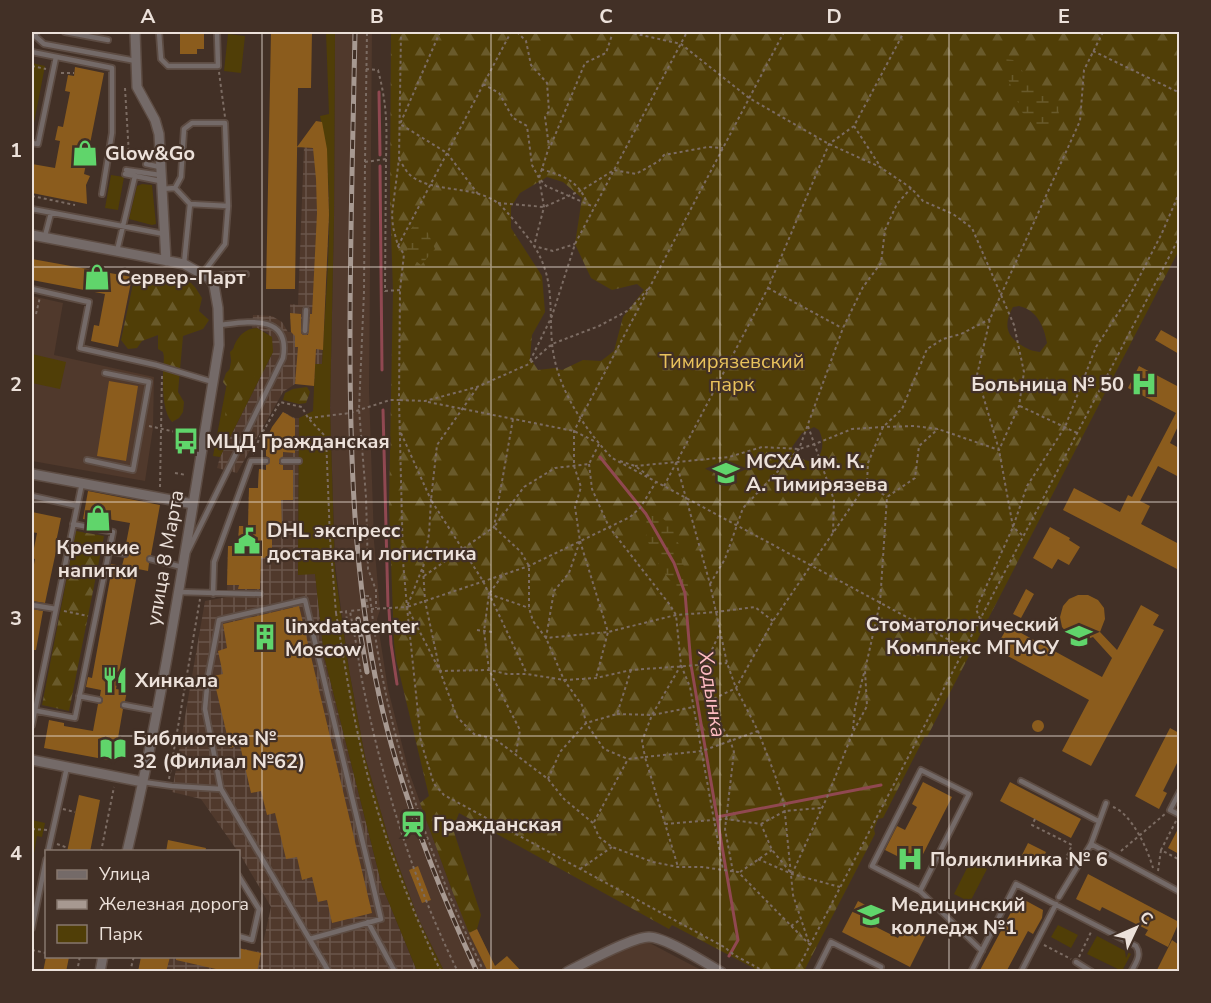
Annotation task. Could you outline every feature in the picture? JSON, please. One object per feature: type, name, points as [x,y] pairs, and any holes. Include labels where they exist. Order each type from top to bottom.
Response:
[{"type":"street","points":[[135,32],[137,87],[159,134],[166,261]]},
{"type":"street","points":[[32,235],[184,264],[202,273],[214,285]]},
{"type":"street","name":"улица 8 Марта","points":[[127,850],[143,782],[178,592],[219,345],[218,308],[214,285]]},
{"type":"street","points":[[32,474],[193,504]]},
{"type":"street","points":[[32,760],[143,782]]},
{"type":"street","points":[[567,972],[634,941],[650,937],[667,942],[721,972]]},
{"type":"lane","points":[[37,32],[35,36],[44,44],[136,61]]},
{"type":"lane","points":[[65,32],[108,40]]},
{"type":"lane","points":[[159,32],[161,59],[168,66],[218,66],[218,32]]},
{"type":"lane","points":[[34,52],[44,44]]},
{"type":"lane","points":[[34,52],[112,68],[112,133],[102,195]]},
{"type":"lane","points":[[32,143],[38,144],[56,57]]},
{"type":"lane","points":[[175,188],[181,177],[184,129],[192,123],[225,123],[228,206],[225,244],[202,273]]},
{"type":"lane","points":[[146,164],[190,204],[228,206]]},
{"type":"lane","points":[[125,172],[161,178],[135,176],[125,172]]},
{"type":"lane","points":[[117,252],[135,176]]},
{"type":"lane","points":[[184,264],[190,204]]},
{"type":"lane","points":[[32,209],[164,234]]},
{"type":"lane","points":[[45,237],[51,213]]},
{"type":"lane","points":[[214,285],[221,275],[246,274]]},
{"type":"lane","points":[[32,289],[88,302],[80,348],[162,367],[213,382]]},
{"type":"lane","points":[[305,331],[306,310]]},
{"type":"lane","points":[[150,560],[183,563],[284,358],[285,346],[276,329],[264,322],[219,325]]},
{"type":"lane","points":[[87,460],[133,470],[149,382],[105,373]]},
{"type":"lane","points":[[213,594],[214,562],[251,461],[266,461]]},
{"type":"lane","points":[[283,461],[299,461]]},
{"type":"lane","points":[[32,725],[33,710],[82,483]]},
{"type":"lane","points":[[32,496],[77,506]]},
{"type":"lane","points":[[33,710],[75,718],[113,532],[73,524]]},
{"type":"lane","points":[[109,551],[124,554]]},
{"type":"lane","points":[[178,592],[260,594]]},
{"type":"lane","points":[[310,939],[381,918],[305,600],[219,620],[208,677],[205,710],[221,789],[329,972]]},
{"type":"lane","points":[[32,605],[56,609]]},
{"type":"lane","points":[[79,696],[99,700]]},
{"type":"lane","points":[[124,705],[156,711]]},
{"type":"lane","points":[[48,850],[67,767]]},
{"type":"lane","points":[[920,891],[969,794],[921,770],[872,866],[920,891],[982,951]]},
{"type":"lane","points":[[1021,781],[1098,822]]},
{"type":"lane","points":[[143,782],[221,789]]},
{"type":"lane","points":[[1179,791],[1170,810],[1179,815]]},
{"type":"lane","points":[[1059,897],[1091,844],[1105,803]]},
{"type":"lane","points":[[1091,844],[1179,892]]},
{"type":"lane","points":[[32,928],[45,865]]},
{"type":"lane","points":[[240,878],[259,909],[252,940],[240,937]]},
{"type":"lane","points":[[971,972],[1016,885],[1136,946],[1139,951],[1138,957],[1131,972]]},
{"type":"lane","points":[[1021,972],[1056,904]]},
{"type":"lane","points":[[368,922],[395,972]]},
{"type":"lane","points":[[816,972],[831,942],[881,968],[879,972]]},
{"type":"lane","points":[[1076,962],[1092,972]]},
{"type":"path","points":[[367,32],[364,291],[360,409],[368,569],[376,590],[376,608]]},
{"type":"path","points":[[401,32],[399,159],[392,214],[398,246],[404,254],[400,290],[399,400],[403,561],[421,742],[434,784],[444,795],[726,948],[729,953],[751,962],[764,972]]},
{"type":"path","points":[[398,246],[511,32]]},
{"type":"path","points":[[517,32],[526,40],[531,65],[547,83],[549,111],[545,117],[549,147]]},
{"type":"path","points":[[534,246],[544,207],[539,178],[549,147],[585,63],[606,53],[613,32]]},
{"type":"path","points":[[628,32],[681,44],[749,98],[830,144],[880,167],[911,188],[923,201],[953,214],[972,228],[1014,325],[1024,372],[1019,405],[999,450]]},
{"type":"path","points":[[529,364],[552,316],[575,244],[687,32]]},
{"type":"path","points":[[596,678],[608,633],[580,541],[574,507],[581,487],[574,466],[574,431],[784,32]]},
{"type":"path","points":[[664,486],[768,288],[830,144],[854,126],[904,32]]},
{"type":"path","points":[[1023,536],[1013,526],[999,450],[977,375],[990,319],[1080,121],[1084,70],[1102,32]]},
{"type":"path","points":[[400,124],[439,33]]},
{"type":"path","points":[[1093,51],[1179,93]]},
{"type":"path","points":[[218,66],[225,123]]},
{"type":"path","points":[[366,69],[378,70],[386,101],[385,291],[400,290]]},
{"type":"path","points":[[65,74],[74,73]]},
{"type":"path","points":[[483,84],[499,93],[513,117],[527,126],[532,165],[546,186],[594,207]]},
{"type":"path","points":[[125,88],[129,155],[153,159]]},
{"type":"path","points":[[400,124],[447,153],[478,194]]},
{"type":"path","points":[[854,126],[880,167]]},
{"type":"path","points":[[399,159],[409,174],[420,181],[478,194],[498,203],[544,207],[582,190],[614,170],[636,174],[659,161],[664,155],[708,147],[723,148]]},
{"type":"path","points":[[365,162],[386,159]]},
{"type":"path","points":[[541,169],[566,177],[582,190],[587,203]]},
{"type":"path","points":[[710,584],[725,559],[743,508],[799,449],[843,328],[863,287],[881,263],[885,230],[897,204],[911,188]]},
{"type":"path","points":[[980,619],[976,609],[1013,526],[1027,486],[1065,427],[1096,347],[1130,295],[1162,233],[1179,192]]},
{"type":"path","points":[[32,196],[75,205]]},
{"type":"path","points":[[498,203],[534,246],[546,271],[552,316],[552,344],[561,385],[580,418],[612,458],[964,648]]},
{"type":"path","points":[[796,972],[1179,236]]},
{"type":"path","points":[[534,246],[553,250],[575,244]]},
{"type":"path","points":[[425,401],[477,387],[529,364],[552,344],[599,326],[629,309],[650,287]]},
{"type":"path","points":[[768,288],[843,328]]},
{"type":"path","points":[[36,314],[41,291]]},
{"type":"path","points":[[706,702],[736,688],[772,621],[867,483],[868,463],[883,427],[903,409],[927,349],[943,339],[961,334],[990,319]]},
{"type":"path","points":[[160,487],[162,367]]},
{"type":"path","points":[[477,387],[437,445],[429,534],[423,568],[407,607],[440,671],[457,717],[474,734],[495,739],[548,779],[564,799],[593,823],[599,837],[612,847],[653,862],[678,867],[702,867],[733,872],[738,872],[772,850]]},
{"type":"path","points":[[308,418],[350,413],[390,400],[425,401],[574,431],[599,444]]},
{"type":"path","points":[[251,461],[260,438],[280,402],[302,407],[308,418],[326,437],[336,613],[362,754],[387,841],[416,919],[441,972]]},
{"type":"path","points":[[1019,405],[1077,433]]},
{"type":"path","points":[[494,527],[513,419]]},
{"type":"path","points":[[808,426],[834,500],[834,533]]},
{"type":"path","points":[[635,466],[729,457],[762,447],[799,449],[852,429],[883,427],[914,426],[938,429],[999,450]]},
{"type":"path","points":[[153,428],[180,433]]},
{"type":"path","points":[[887,497],[915,478],[919,446],[938,429]]},
{"type":"path","points":[[400,431],[431,500],[483,581],[527,674]]},
{"type":"path","points":[[599,444],[589,464],[592,489],[609,527],[676,615],[681,665],[690,687],[723,870]]},
{"type":"path","points":[[612,458],[635,466],[656,482]]},
{"type":"path","points":[[676,462],[710,584],[728,663],[736,688],[758,731],[775,775],[785,811],[793,895],[810,945]]},
{"type":"path","points":[[424,576],[494,527],[524,487],[555,468],[589,464]]},
{"type":"path","points":[[175,473],[186,475]]},
{"type":"path","points":[[371,609],[407,607],[529,566],[630,517],[640,508],[656,482]]},
{"type":"path","points":[[867,483],[887,497]]},
{"type":"path","points":[[853,732],[855,708],[880,603],[887,497]]},
{"type":"path","points":[[494,527],[520,552],[529,566],[529,608],[533,621],[546,638],[564,680],[582,705],[586,723],[604,749],[628,759],[702,751],[758,731]]},
{"type":"path","points":[[546,638],[554,591],[568,573],[580,541]]},
{"type":"path","points":[[423,568],[425,601],[440,671]]},
{"type":"path","points":[[502,575],[489,594],[484,631],[489,670],[520,730],[516,753]]},
{"type":"path","points":[[168,785],[201,594]]},
{"type":"path","points":[[489,594],[529,608]]},
{"type":"path","points":[[458,972],[414,873],[364,690],[350,611],[368,609],[366,596],[370,596],[385,692],[406,775],[449,896],[484,972]]},
{"type":"path","points":[[546,638],[608,633],[676,615],[755,607],[772,621]]},
{"type":"path","points":[[56,609],[95,618]]},
{"type":"path","points":[[336,613],[346,611],[347,623],[352,622]]},
{"type":"path","points":[[477,630],[492,632]]},
{"type":"path","points":[[721,632],[705,665],[704,689],[706,702],[734,752],[725,829],[733,872]]},
{"type":"path","points":[[440,671],[489,670],[564,680],[596,678],[631,670],[728,663]]},
{"type":"path","points":[[678,867],[642,741],[652,715],[681,665]]},
{"type":"path","points":[[616,714],[631,670]]},
{"type":"path","points":[[792,874],[853,732],[867,706],[865,670]]},
{"type":"path","points":[[548,779],[560,752],[586,723],[616,714],[652,715],[694,707]]},
{"type":"path","points":[[593,823],[628,759]]},
{"type":"path","points":[[101,850],[115,785]]},
{"type":"path","points":[[1105,803],[1123,812],[1147,850],[1157,879]]},
{"type":"path","points":[[58,808],[75,812]]},
{"type":"path","points":[[665,824],[726,819],[761,824],[785,811],[822,808]]},
{"type":"path","points":[[1115,857],[1170,810]]},
{"type":"path","points":[[1157,879],[1161,850],[1179,815]]},
{"type":"path","points":[[1035,819],[1032,825],[1072,845],[1066,858],[1070,860]]},
{"type":"path","points":[[761,824],[772,850],[792,874]]},
{"type":"path","points":[[32,829],[53,831]]},
{"type":"path","points":[[50,842],[68,848]]},
{"type":"path","points":[[580,869],[612,847]]},
{"type":"path","points":[[1161,850],[1179,860]]},
{"type":"path","points":[[758,859],[792,874],[840,887]]},
{"type":"path","points":[[738,872],[810,945]]},
{"type":"path","points":[[791,926],[801,919]]},
{"type":"path","points":[[1037,941],[1076,962],[1095,924]]},
{"type":"shaded area","points":[[335,32],[372,32],[369,390],[374,541],[380,610],[377,619],[388,689],[409,772],[453,893],[470,932],[477,929],[497,971],[444,971],[418,918],[389,840],[365,757],[349,670],[335,563],[330,408]]},
{"type":"shaded area","points":[[304,147],[327,149],[329,215],[322,365],[316,364],[314,385],[295,384],[283,392],[237,473],[217,468],[220,457],[273,352],[268,333],[252,328],[253,315],[272,316],[282,322],[288,332],[291,332],[290,304],[298,305]]},
{"type":"shaded area","points":[[32,296],[63,303],[54,355],[154,377],[153,428],[145,481],[32,461]]},
{"type":"shaded area","points":[[283,412],[299,418],[298,574],[315,573],[324,656],[382,886],[417,971],[138,972],[141,958],[240,958],[240,948],[261,952],[271,907],[240,855],[240,850],[237,850],[201,799],[172,792],[205,601],[227,597],[228,546],[238,546],[239,526],[248,526],[249,488],[258,488],[259,469],[266,470],[266,446],[269,433]]},
{"type":"shaded area","points":[[644,940],[703,971],[577,972]]},
{"type":"green space","points":[[326,32],[335,32],[330,408],[335,570],[349,670],[365,757],[389,840],[418,918],[444,971],[417,971],[382,886],[324,656],[315,574],[298,575],[299,418],[313,411],[315,364],[322,364],[328,271],[328,177],[320,116],[329,114]]},
{"type":"green space","name":"Тимирязевский парк","points":[[391,32],[1179,32],[1179,250],[927,737],[925,736],[883,818],[878,819],[874,829],[875,834],[804,971],[759,971],[672,925],[669,929],[459,813],[453,829],[481,915],[477,929],[469,933],[420,803],[429,796],[394,643],[389,505],[393,291],[390,201]],"holes":[[[547,177],[563,182],[582,198],[575,244],[591,278],[612,290],[637,284],[644,290],[623,317],[614,351],[601,361],[583,360],[562,370],[555,368],[538,370],[530,358],[532,335],[545,312],[542,276],[511,228],[511,207],[520,193]],[[1013,307],[1025,308],[1039,320],[1047,343],[1040,352],[1021,345],[1009,333],[1007,323]],[[814,427],[819,430],[822,446],[816,461],[801,458],[792,447],[802,433]]]},
{"type":"green space","points":[[228,34],[245,36],[241,73],[224,71]]},
{"type":"green space","points":[[1004,59],[1013,60],[1036,87],[1058,102],[1059,116],[1049,130],[1041,133],[1022,112],[1003,67]]},
{"type":"green space","points":[[32,63],[45,66],[32,133]]},
{"type":"green space","points":[[111,175],[124,177],[118,210],[105,208]]},
{"type":"green space","points":[[152,185],[156,224],[129,219],[137,186]]},
{"type":"green space","points":[[416,223],[425,226],[435,249],[421,265],[407,254],[408,232]]},
{"type":"green space","points":[[147,277],[158,284],[164,282],[165,278],[179,278],[191,283],[202,298],[199,311],[209,320],[203,329],[183,336],[178,392],[184,402],[183,412],[172,422],[166,412],[163,384],[164,357],[163,352],[158,349],[158,335],[142,341],[137,348],[128,349],[121,340],[133,284],[138,278]]},
{"type":"green space","points":[[257,328],[272,337],[273,352],[220,457],[213,456],[234,346],[243,333]]},
{"type":"green space","points":[[240,342],[246,345],[249,363],[257,356],[264,356],[264,363],[249,384],[232,424],[225,428],[227,408],[237,391],[234,386],[226,386],[223,382],[226,373],[232,367],[230,352]]},
{"type":"green space","points":[[32,354],[66,362],[60,389],[32,383]]},
{"type":"green space","points":[[307,387],[310,392],[306,403],[299,404],[283,400],[285,393]]},
{"type":"green space","points":[[646,514],[658,514],[672,527],[679,545],[689,590],[681,593],[660,567],[646,535]]},
{"type":"green space","points":[[76,531],[104,536],[69,711],[42,705]]},
{"type":"green space","points":[[32,820],[45,823],[42,837],[37,836],[32,865]]},
{"type":"green space","points":[[971,860],[987,869],[970,902],[954,894]]},
{"type":"green space","points":[[1058,925],[1078,935],[1071,948],[1051,937]]},
{"type":"green space","points":[[1097,936],[1131,954],[1122,971],[1087,954]]},
{"type":"building","points":[[180,32],[204,32],[204,49],[197,49],[197,54],[180,54]]},
{"type":"building","points":[[271,32],[312,32],[311,88],[298,88],[295,289],[266,289]]},
{"type":"building","points":[[75,67],[104,73],[84,174],[90,176],[86,185],[87,204],[32,193],[32,164],[55,168],[60,141],[55,140],[58,126],[63,127],[70,92],[65,91],[68,75],[74,76]]},
{"type":"building","points":[[316,121],[322,122],[327,149],[329,215],[323,350],[316,349],[314,386],[295,384],[298,347],[295,347],[295,336],[291,332],[290,313],[301,314],[301,333],[308,335],[310,314],[312,314],[317,213],[316,179],[313,148],[297,147]]},
{"type":"building","points":[[32,259],[132,277],[118,347],[91,341],[94,325],[99,326],[105,294],[32,280]]},
{"type":"building","points":[[1161,330],[1179,340],[1179,354],[1155,340]]},
{"type":"building","points":[[1139,366],[1179,387],[1179,424],[1170,443],[1179,448],[1179,477],[1158,466],[1140,501],[1150,506],[1141,524],[1179,544],[1179,570],[1063,510],[1074,488],[1120,512],[1128,495],[1132,497],[1176,413],[1128,388]]},
{"type":"building","points":[[109,381],[138,386],[126,461],[97,456]]},
{"type":"building","points":[[283,412],[295,419],[295,453],[283,452],[279,460],[279,464],[283,465],[283,470],[293,470],[293,500],[281,500],[282,528],[272,528],[272,557],[261,558],[260,589],[238,589],[239,585],[227,585],[228,546],[238,546],[239,526],[248,526],[249,488],[258,488],[259,469],[266,470],[266,465],[270,463],[270,458],[266,456],[266,440]]},
{"type":"building","points":[[88,491],[160,505],[151,555],[146,558],[149,563],[148,571],[138,569],[116,689],[127,691],[125,701],[120,704],[123,709],[114,761],[44,748],[49,720],[64,723],[64,726],[93,731],[98,704],[102,703],[103,699],[100,696],[101,690],[86,687],[88,677],[92,678],[110,579],[108,578],[111,564],[122,566],[124,558],[129,554],[125,549],[130,523],[102,518],[101,522],[83,519]]},
{"type":"building","points":[[32,512],[61,518],[45,603],[32,601],[32,575],[35,559],[32,558],[37,533],[32,532]]},
{"type":"building","points":[[1050,527],[1070,538],[1069,540],[1080,547],[1069,565],[1058,559],[1052,569],[1033,558]]},
{"type":"building","points":[[1026,589],[1034,594],[1021,618],[1013,614]]},
{"type":"building","points":[[1078,595],[1088,595],[1098,600],[1104,608],[1105,619],[1100,632],[1117,650],[1141,605],[1159,615],[1153,625],[1164,630],[1091,766],[1062,751],[1089,700],[995,649],[1008,626],[1102,677],[1112,658],[1093,637],[1085,640],[1076,639],[1062,627],[1060,617],[1063,606],[1069,599]]},
{"type":"building","points":[[299,606],[372,913],[332,923],[327,900],[318,902],[312,877],[302,880],[297,857],[286,859],[275,813],[267,815],[261,791],[251,793],[240,745],[230,748],[213,676],[223,674],[218,651],[227,648],[223,624]]},
{"type":"building","points":[[32,609],[43,611],[36,650],[32,650]]},
{"type":"building","points":[[1040,720],[1044,726],[1040,732],[1036,732],[1032,724]]},
{"type":"building","points":[[1170,728],[1179,733],[1179,759],[1163,791],[1167,793],[1159,809],[1135,796]]},
{"type":"building","points":[[923,782],[952,797],[917,866],[885,850],[897,826],[905,830],[917,807],[912,804]]},
{"type":"building","points":[[1010,782],[1081,819],[1071,838],[1000,801]]},
{"type":"building","points":[[79,795],[100,800],[90,850],[67,850]]},
{"type":"building","points":[[1179,827],[1179,854],[1168,848]]},
{"type":"building","points":[[168,840],[206,848],[206,850],[166,850]]},
{"type":"building","points":[[1028,843],[1046,852],[1039,866],[1021,857]]},
{"type":"building","points":[[418,866],[431,900],[422,903],[409,870]]},
{"type":"building","points":[[1088,874],[1179,922],[1168,947],[1145,935],[1148,930],[1102,907],[1100,911],[1076,899]]},
{"type":"building","points":[[1019,897],[1043,910],[1042,918],[1033,934],[1028,931],[1006,972],[979,972]]},
{"type":"building","points":[[858,901],[880,913],[874,926],[898,938],[905,925],[926,935],[910,967],[842,932]]},
{"type":"building","points":[[477,929],[495,966],[507,956],[522,972],[488,972],[469,933]]},
{"type":"building","points":[[1172,940],[1179,945],[1179,972],[1156,972]]},
{"type":"building","points":[[240,948],[261,953],[257,972],[229,972],[176,960],[176,958],[240,958]]},
{"type":"building","points":[[46,958],[69,958],[66,972],[43,972]]},
{"type":"building","points":[[141,958],[170,958],[166,972],[138,972]]},
{"type":"waterway","points":[[379,92],[380,155]]},
{"type":"waterway","points":[[380,166],[382,370]]},
{"type":"waterway","points":[[383,410],[388,606]]},
{"type":"waterway","name":"Ходынка","points":[[600,457],[646,514],[674,563],[685,593],[691,665],[738,940],[729,956]]},
{"type":"waterway","points":[[389,610],[397,684]]},
{"type":"waterway","points":[[717,817],[881,785]]},
{"type":"railway","points":[[355,32],[350,384],[355,518],[364,607],[379,695],[397,766],[447,905],[477,972]]},
{"type":"railway","points":[[358,619],[367,672]]},
{"type":"place","name":"Glow&Go","points":[[85,153]]},
{"type":"place","name":"Сервер-Парт","points":[[97,277]]},
{"type":"place","name":"Больница № 50","points":[[1144,384]]},
{"type":"place","name":"МЦД Гражданская","points":[[186,441]]},
{"type":"place","name":"МСХА им. К. А. Тимирязева","points":[[726,473]]},
{"type":"place","name":"Крепкие напитки","points":[[98,518]]},
{"type":"place","name":"DHL экспресс доставка и логистика","points":[[247,541]]},
{"type":"place","name":"Стоматологический Комплекс МГМСУ","points":[[1079,636]]},
{"type":"place","name":"linxdatacenter Moscow","points":[[265,637]]},
{"type":"place","name":"Хинкала","points":[[115,680]]},
{"type":"place","name":"Библиотека № 32 (Филиал №62)","points":[[113,749]]},
{"type":"place","name":"Гражданская","points":[[413,824]]},
{"type":"place","name":"Поликлиника № 6","points":[[910,859]]},
{"type":"place","name":"Медицинский колледж №1","points":[[871,915]]}]
